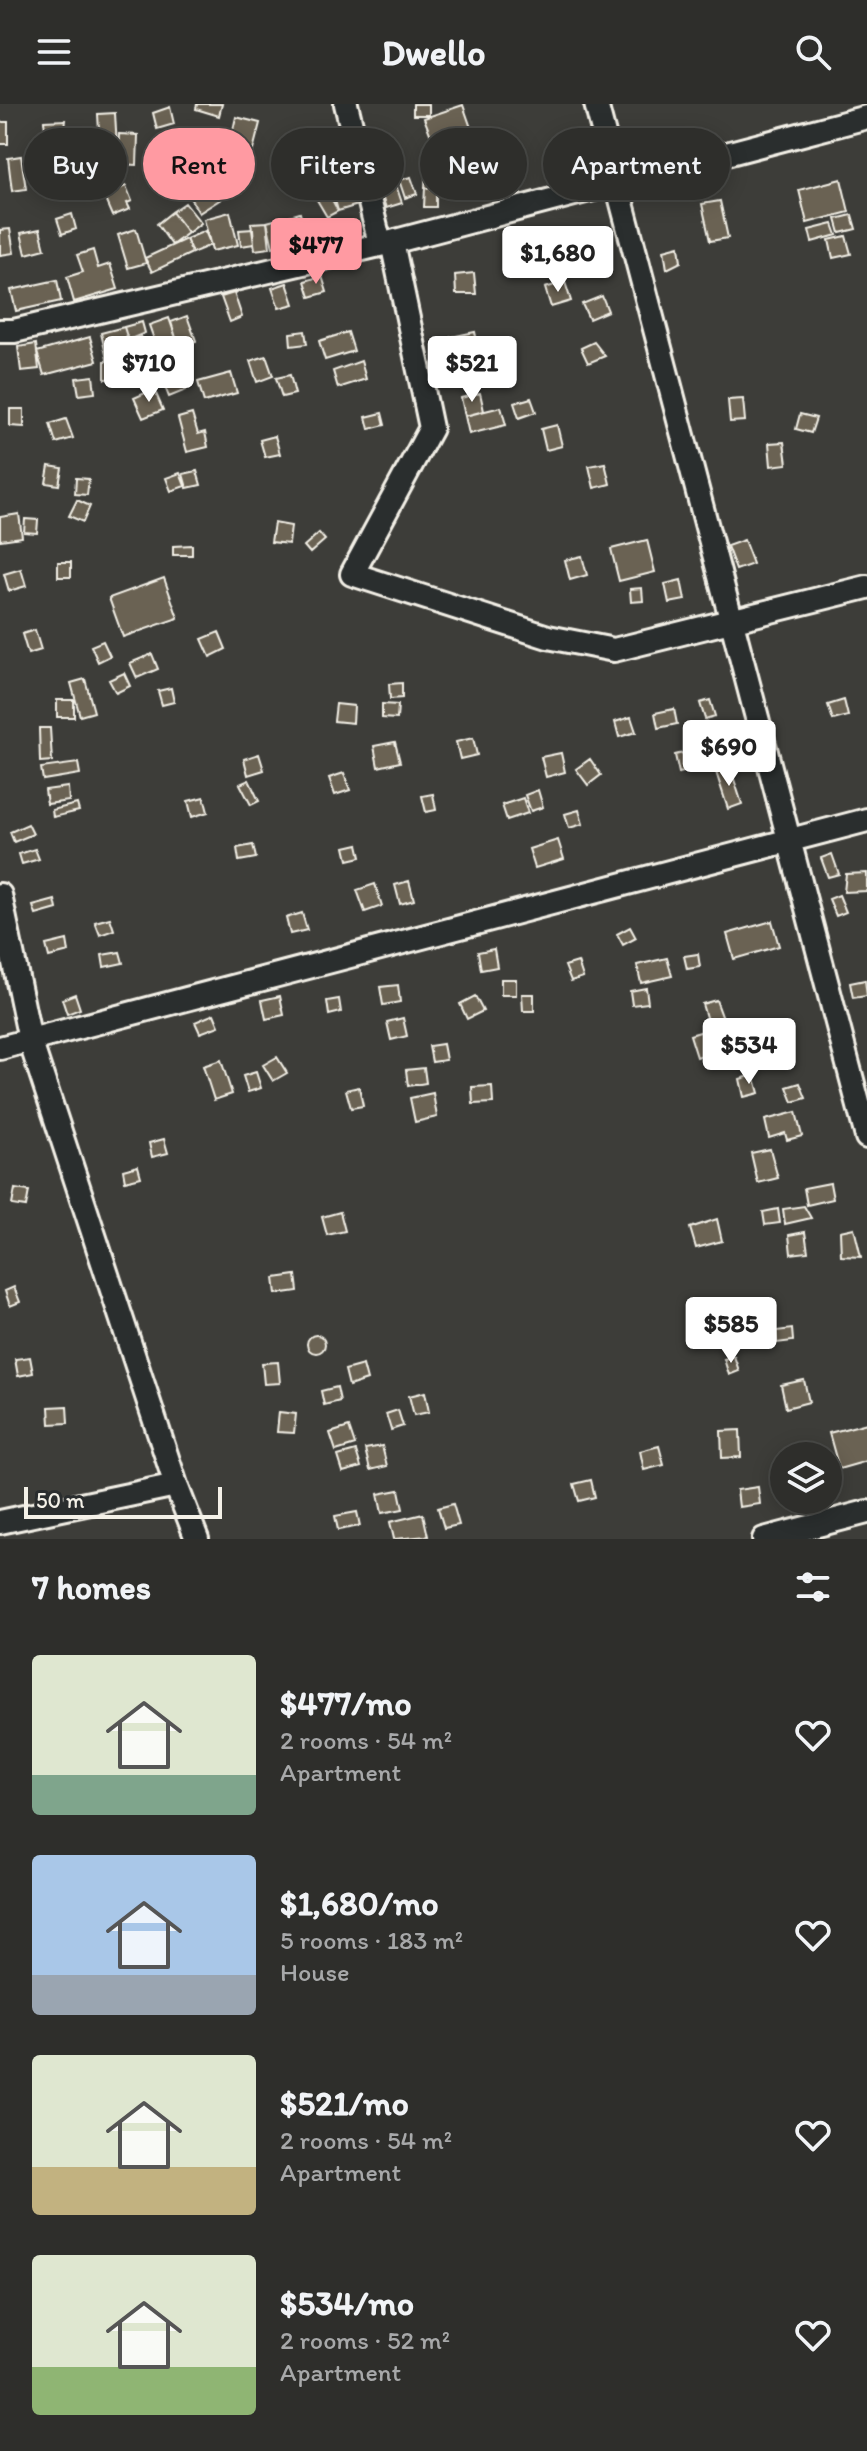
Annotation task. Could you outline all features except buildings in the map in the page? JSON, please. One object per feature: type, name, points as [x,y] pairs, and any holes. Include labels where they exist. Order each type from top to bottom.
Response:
[{"type":"street","points":[[346,104],[386,243],[431,428],[352,574],[548,637],[614,650],[867,587]]},
{"type":"street","points":[[596,104],[602,128]]},
{"type":"street","points":[[730,154],[867,117]]},
{"type":"street","points":[[0,331],[14,331],[554,200]]},
{"type":"street","points":[[621,200],[867,1137]]},
{"type":"street","points":[[0,1048],[867,820]]},
{"type":"street","points":[[0,895],[30,1040],[176,1485],[197,1539]]},
{"type":"street","points":[[0,1522],[176,1485]]},
{"type":"street","points":[[764,1539],[867,1512]]}]
